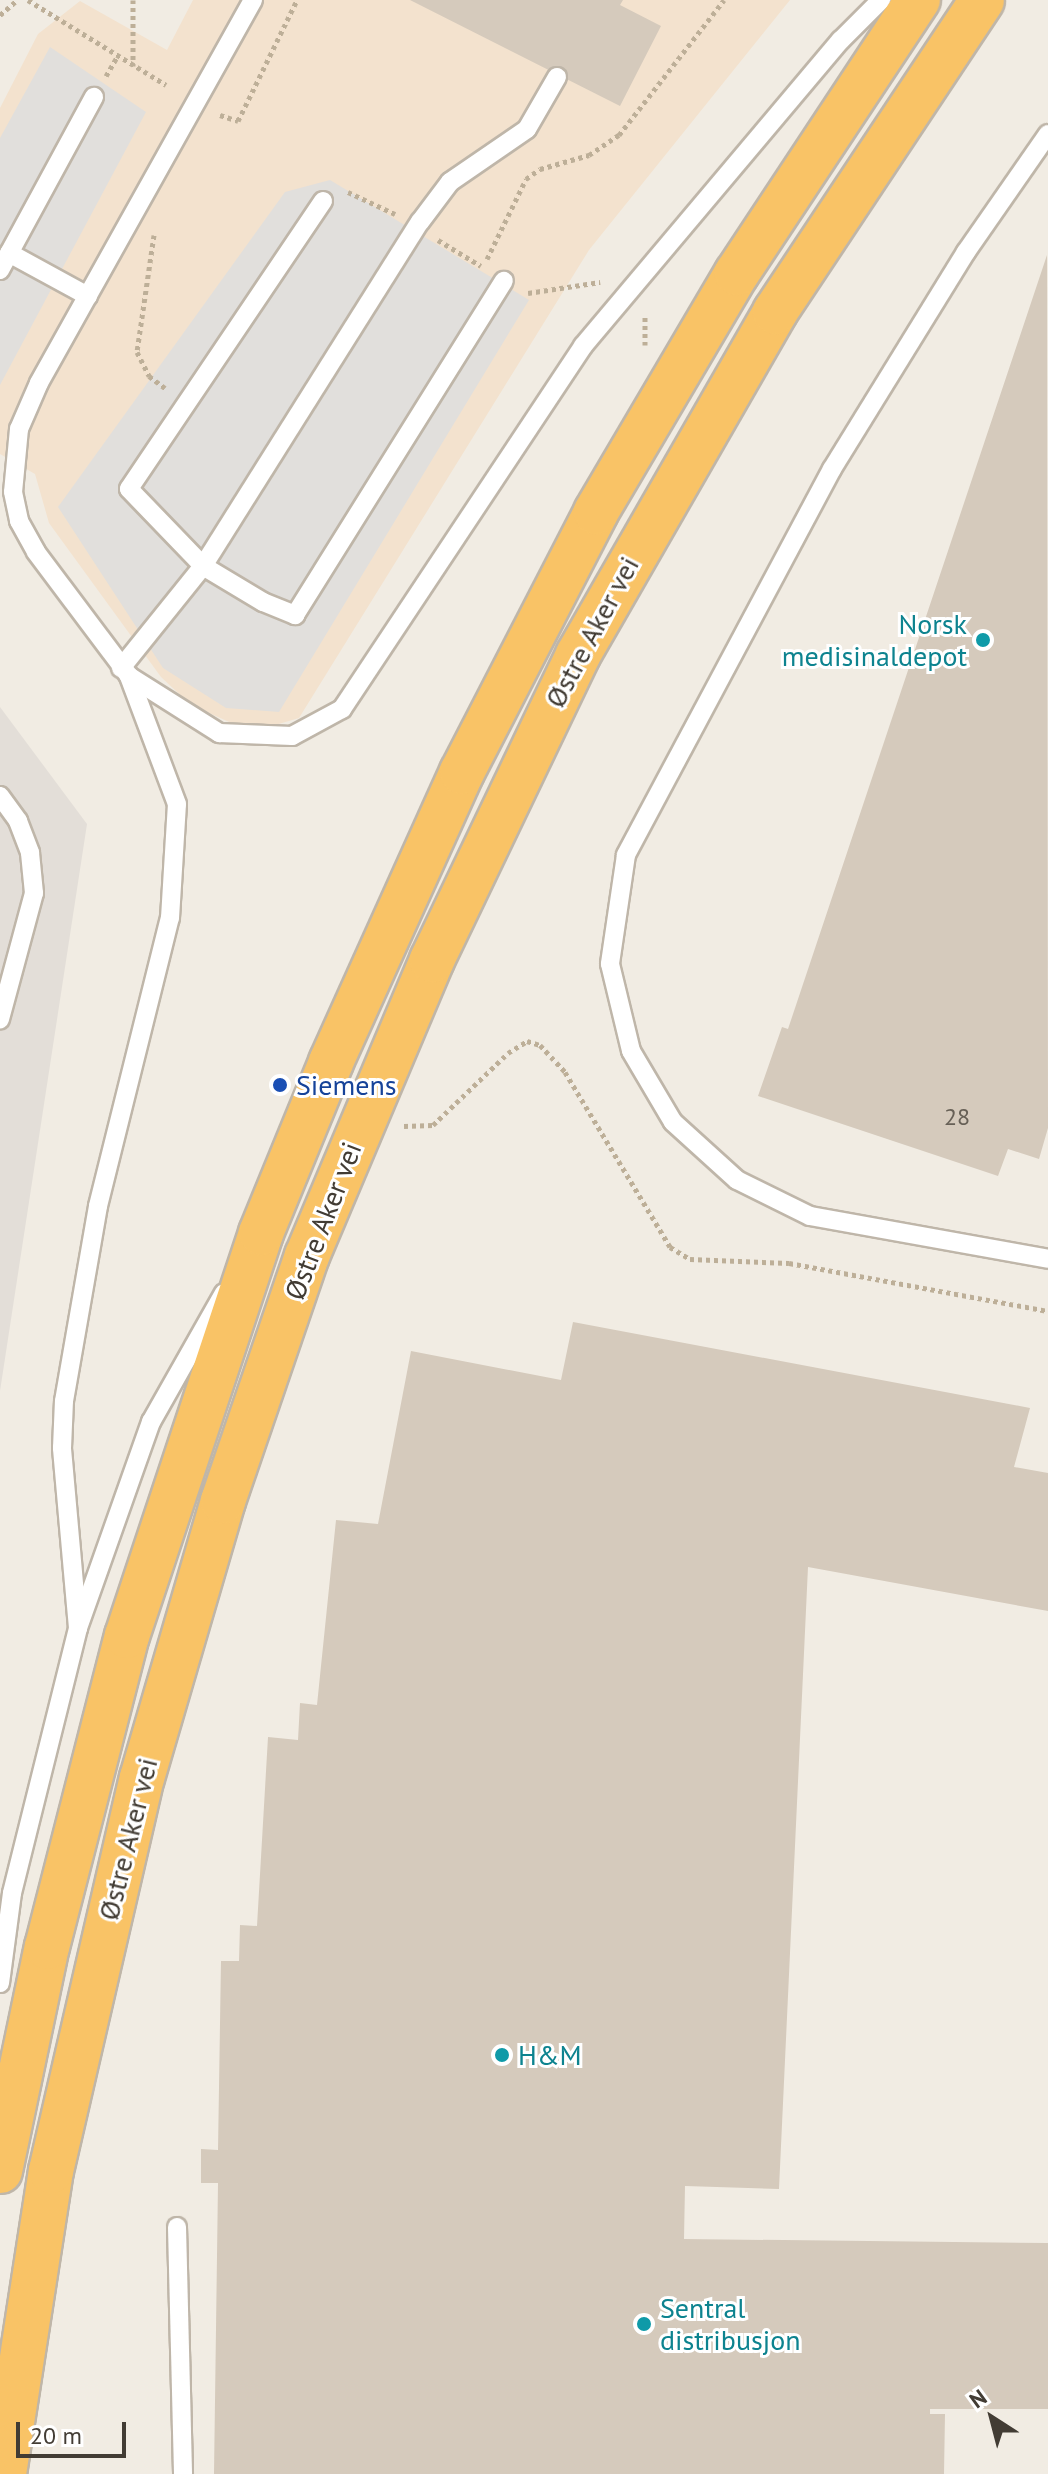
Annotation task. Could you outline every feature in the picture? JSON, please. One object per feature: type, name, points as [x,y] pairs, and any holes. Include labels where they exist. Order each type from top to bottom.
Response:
[{"type":"highway","name":"Østre Aker vei","points":[[0,2170],[47,1947],[127,1636],[261,1233],[337,1048],[462,772],[596,512],[737,273],[918,0]]},
{"type":"highway","name":"Østre Aker vei","points":[[4,2474],[51,2171],[142,1778],[223,1501],[307,1256],[432,960],[578,655],[775,312],[982,0]]},
{"type":"lane","points":[[78,1628],[62,1448],[64,1401],[98,1206],[170,918],[177,804],[125,672],[36,552],[19,521],[13,492],[19,429],[88,296],[253,0]]},
{"type":"lane","points":[[125,672],[219,733],[292,736],[342,709],[583,346],[841,40],[881,0]]},
{"type":"lane","points":[[125,672],[203,566],[420,222],[450,182],[527,129],[557,77]]},
{"type":"lane","points":[[0,270],[94,97]]},
{"type":"lane","points":[[1048,134],[966,252],[832,469],[626,855],[610,964],[631,1051],[673,1122],[737,1180],[810,1216],[1048,1259]]},
{"type":"lane","points":[[323,201],[183,403],[129,489],[203,566],[263,602],[295,615],[504,281]]},
{"type":"lane","points":[[9,253],[88,296]]},
{"type":"lane","points":[[0,796],[18,821],[30,853],[34,893],[0,1019]]},
{"type":"lane","points":[[0,1983],[12,1893],[78,1628],[151,1422],[261,1233]]},
{"type":"lane","points":[[0,2162],[0,2170]]},
{"type":"lane","points":[[177,2227],[183,2474]]},
{"type":"path","points":[[0,15],[17,0]]},
{"type":"path","points":[[28,0],[166,85]]},
{"type":"path","points":[[133,0],[133,66]]},
{"type":"path","points":[[215,121],[222,113],[238,121],[297,0]]},
{"type":"path","points":[[483,267],[526,179],[540,169],[589,155],[619,135],[724,0]]},
{"type":"path","points":[[155,223],[137,352],[149,376],[183,403]]},
{"type":"path","points":[[504,281],[542,294],[610,279]]},
{"type":"path","points":[[645,307],[645,359]]},
{"type":"path","points":[[387,1127],[433,1125],[508,1053],[527,1041],[540,1045],[565,1072],[670,1247],[690,1259],[789,1263],[1048,1311]]},
{"type":"shaded area","points":[[193,0],[790,0],[589,250],[299,718],[265,728],[236,725],[191,705],[161,677],[49,523],[35,474],[0,454],[0,108],[38,34],[80,1],[167,50]]},
{"type":"shaded area","points":[[50,47],[146,112],[0,385],[0,138]]},
{"type":"shaded area","points":[[330,180],[529,300],[279,712],[226,708],[163,668],[58,507],[285,192]]},
{"type":"shaded area","points":[[0,707],[87,824],[0,1391]]},
{"type":"building","points":[[410,0],[623,0],[620,5],[661,26],[620,106]]},
{"type":"building","name":"Norsk medisinaldepot","points":[[1047,255],[1048,1128],[1039,1159],[1008,1149],[998,1176],[758,1096],[782,1027],[788,1029]]},
{"type":"building","name":"H&M","points":[[573,1322],[1030,1408],[1014,1467],[1048,1473],[1048,1611],[808,1567],[779,2189],[685,2186],[684,2239],[1048,2243],[1048,2409],[930,2409],[930,2414],[945,2414],[944,2474],[214,2474],[218,2183],[201,2183],[201,2149],[218,2150],[221,1961],[239,1961],[240,1925],[257,1926],[268,1737],[298,1740],[300,1703],[317,1705],[336,1520],[378,1524],[411,1351],[561,1380]]},
{"type":"place","name":"Norsk medisinaldepot","points":[[983,640]]},
{"type":"place","name":"Siemens","points":[[280,1085]]},
{"type":"place","name":"H&M","points":[[502,2055]]},
{"type":"place","name":"Sentral distribusjon","points":[[644,2324]]}]
